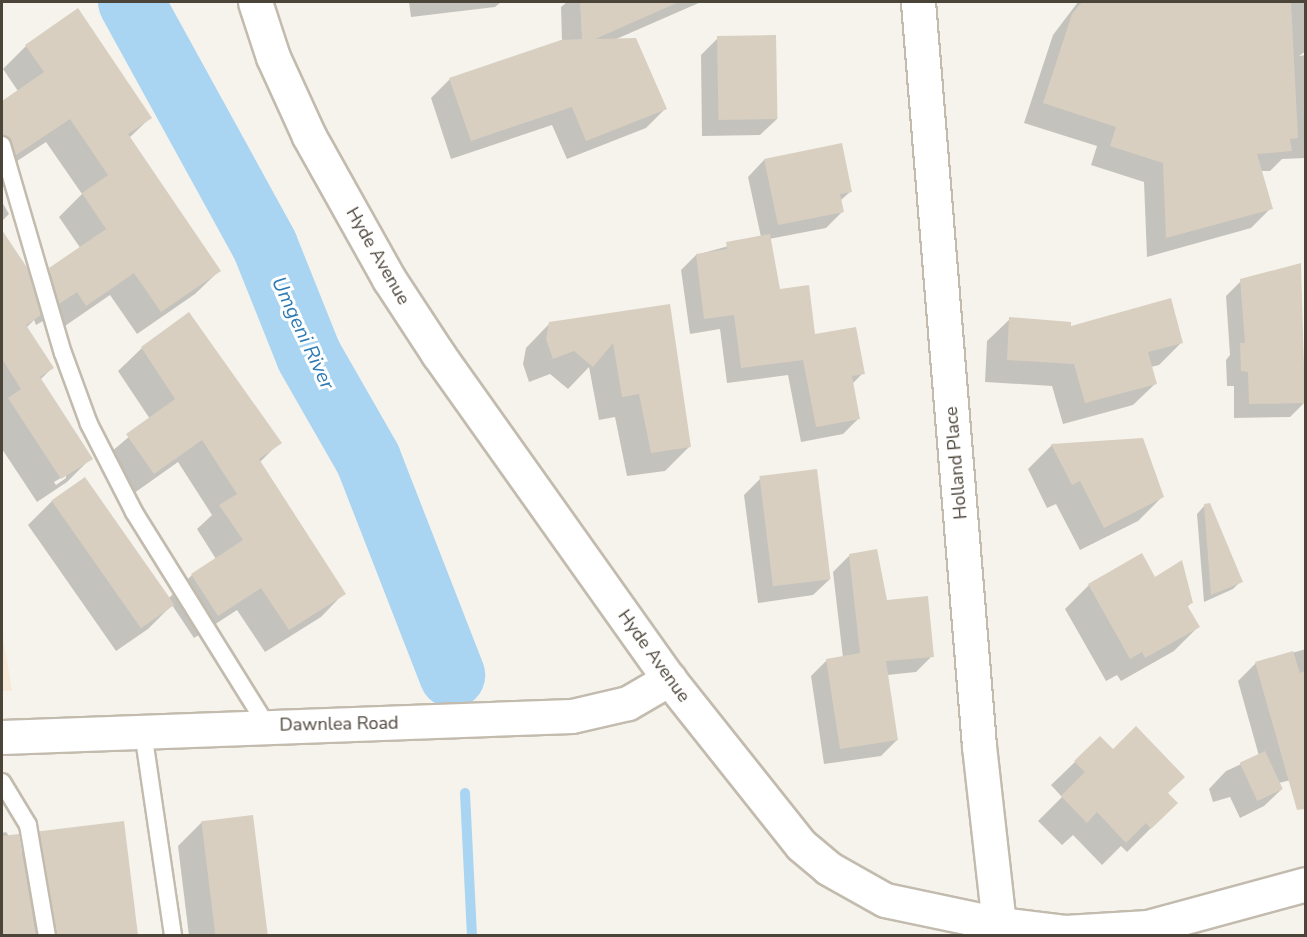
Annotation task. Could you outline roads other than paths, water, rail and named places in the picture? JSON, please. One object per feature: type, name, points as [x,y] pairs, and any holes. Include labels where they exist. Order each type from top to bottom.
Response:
[{"type":"street","name":"Hyde Avenue","points":[[255,2],[273,57],[309,136],[389,279],[669,679],[801,845],[828,868],[885,900],[999,924],[1065,932],[1148,927],[1305,884]]},
{"type":"street","name":"Holland Place","points":[[918,2],[978,734],[999,924]]},
{"type":"street","name":"Dawnlea Road","points":[[2,737],[572,716],[628,703],[669,679]]},
{"type":"lane","points":[[2,145],[63,353],[89,424],[134,512],[267,726]]},
{"type":"lane","points":[[144,732],[173,936]]},
{"type":"lane","points":[[2,782],[28,825],[47,936]]},
{"type":"waterway","name":"Umgeni River","points":[[131,2],[265,246],[309,356],[368,459],[452,675]]},
{"type":"waterway","name":"Umgeni River","points":[[465,793],[472,936]]}]
